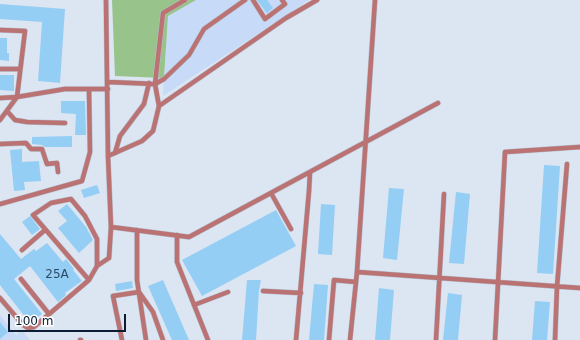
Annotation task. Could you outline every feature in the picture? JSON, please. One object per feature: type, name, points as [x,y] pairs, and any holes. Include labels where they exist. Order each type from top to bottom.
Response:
[{"type":"lane","points":[[0,298],[23,325],[28,328],[34,327],[89,280],[97,266],[109,258],[111,227],[108,156],[106,0]]},
{"type":"lane","points":[[108,156],[142,141],[152,131],[159,106],[154,84],[163,13],[185,0]]},
{"type":"lane","points":[[108,82],[154,84],[164,79],[189,54],[204,29],[246,0]]},
{"type":"lane","points":[[253,0],[265,19],[285,4],[282,0]]},
{"type":"lane","points":[[159,106],[286,18],[317,0]]},
{"type":"lane","points":[[350,340],[358,272],[374,0]]},
{"type":"lane","points":[[0,30],[25,31],[17,97],[0,120]]},
{"type":"lane","points":[[0,69],[20,69]]},
{"type":"lane","points":[[115,152],[120,136],[144,104],[149,83]]},
{"type":"lane","points":[[0,98],[17,97],[65,89],[108,89]]},
{"type":"lane","points":[[0,204],[82,180],[90,152],[89,89]]},
{"type":"lane","points":[[111,227],[189,237],[438,103]]},
{"type":"lane","points":[[7,111],[15,120],[27,122],[65,123]]},
{"type":"lane","points":[[0,144],[26,143],[31,149],[42,149],[46,164],[57,163],[58,172]]},
{"type":"lane","points":[[495,340],[505,152],[580,147]]},
{"type":"lane","points":[[555,340],[557,287],[566,164]]},
{"type":"lane","points":[[296,340],[310,172]]},
{"type":"lane","points":[[271,193],[290,230]]},
{"type":"lane","points":[[436,340],[444,194]]},
{"type":"lane","points":[[89,280],[33,215],[51,203],[71,199],[85,216],[97,239],[97,266]]},
{"type":"lane","points":[[22,250],[45,230]]},
{"type":"lane","points":[[137,230],[137,280],[146,340]]},
{"type":"lane","points":[[177,235],[177,262],[208,340]]},
{"type":"lane","points":[[358,272],[580,288]]},
{"type":"lane","points":[[21,279],[49,314]]},
{"type":"lane","points":[[329,340],[334,280],[356,282]]},
{"type":"lane","points":[[263,291],[301,293]]},
{"type":"lane","points":[[122,340],[113,296],[139,292]]},
{"type":"lane","points":[[139,292],[153,312],[163,340]]},
{"type":"lane","points":[[194,305],[228,292]]},
{"type":"shaded area","points":[[196,0],[309,0],[163,96],[168,16]]},
{"type":"shaded area","points":[[0,315],[16,335],[22,330],[30,340],[0,340]]},
{"type":"green space","points":[[112,0],[196,0],[168,16],[164,78],[115,76]]},
{"type":"building","points":[[257,0],[267,0],[273,8],[267,13]]},
{"type":"building","points":[[0,4],[65,9],[60,83],[38,81],[42,22],[0,19]]},
{"type":"building","points":[[0,38],[7,38],[7,53],[9,53],[9,61],[0,60]]},
{"type":"building","points":[[0,75],[14,75],[14,91],[0,90]]},
{"type":"building","points":[[61,101],[85,101],[86,135],[75,135],[76,114],[61,113]]},
{"type":"building","points":[[72,136],[72,147],[45,147],[42,145],[32,144],[32,137]]},
{"type":"building","points":[[22,149],[22,162],[39,161],[41,181],[24,182],[25,190],[14,191],[10,150]]},
{"type":"building","points":[[544,165],[560,166],[553,274],[537,273]]},
{"type":"building","points":[[97,185],[100,193],[84,198],[81,190]]},
{"type":"building","points":[[389,188],[404,189],[397,260],[383,258]]},
{"type":"building","points":[[456,192],[470,194],[464,264],[449,263]]},
{"type":"building","points":[[67,204],[86,227],[93,240],[79,253],[58,228],[67,221],[58,211]]},
{"type":"building","points":[[321,204],[335,205],[332,255],[318,254]]},
{"type":"building","points":[[276,210],[296,246],[202,296],[182,260]]},
{"type":"building","points":[[30,216],[40,229],[32,235],[22,222]]},
{"type":"building","points":[[0,234],[21,259],[34,249],[36,251],[47,243],[63,262],[66,259],[82,281],[65,293],[66,295],[58,302],[30,266],[14,279],[42,314],[30,323],[0,285]]},
{"type":"building","points":[[163,280],[189,340],[172,340],[148,286]]},
{"type":"building","points":[[247,280],[261,280],[256,340],[242,340]]},
{"type":"building","points":[[132,281],[133,288],[116,291],[115,284]]},
{"type":"building","points":[[314,284],[328,285],[324,340],[309,340]]},
{"type":"building","points":[[379,288],[394,290],[390,340],[375,340]]},
{"type":"building","points":[[448,293],[462,295],[458,340],[443,340]]},
{"type":"building","points":[[535,301],[550,302],[547,340],[532,340]]},
{"type":"building","points":[[0,322],[8,332],[0,339]]}]
